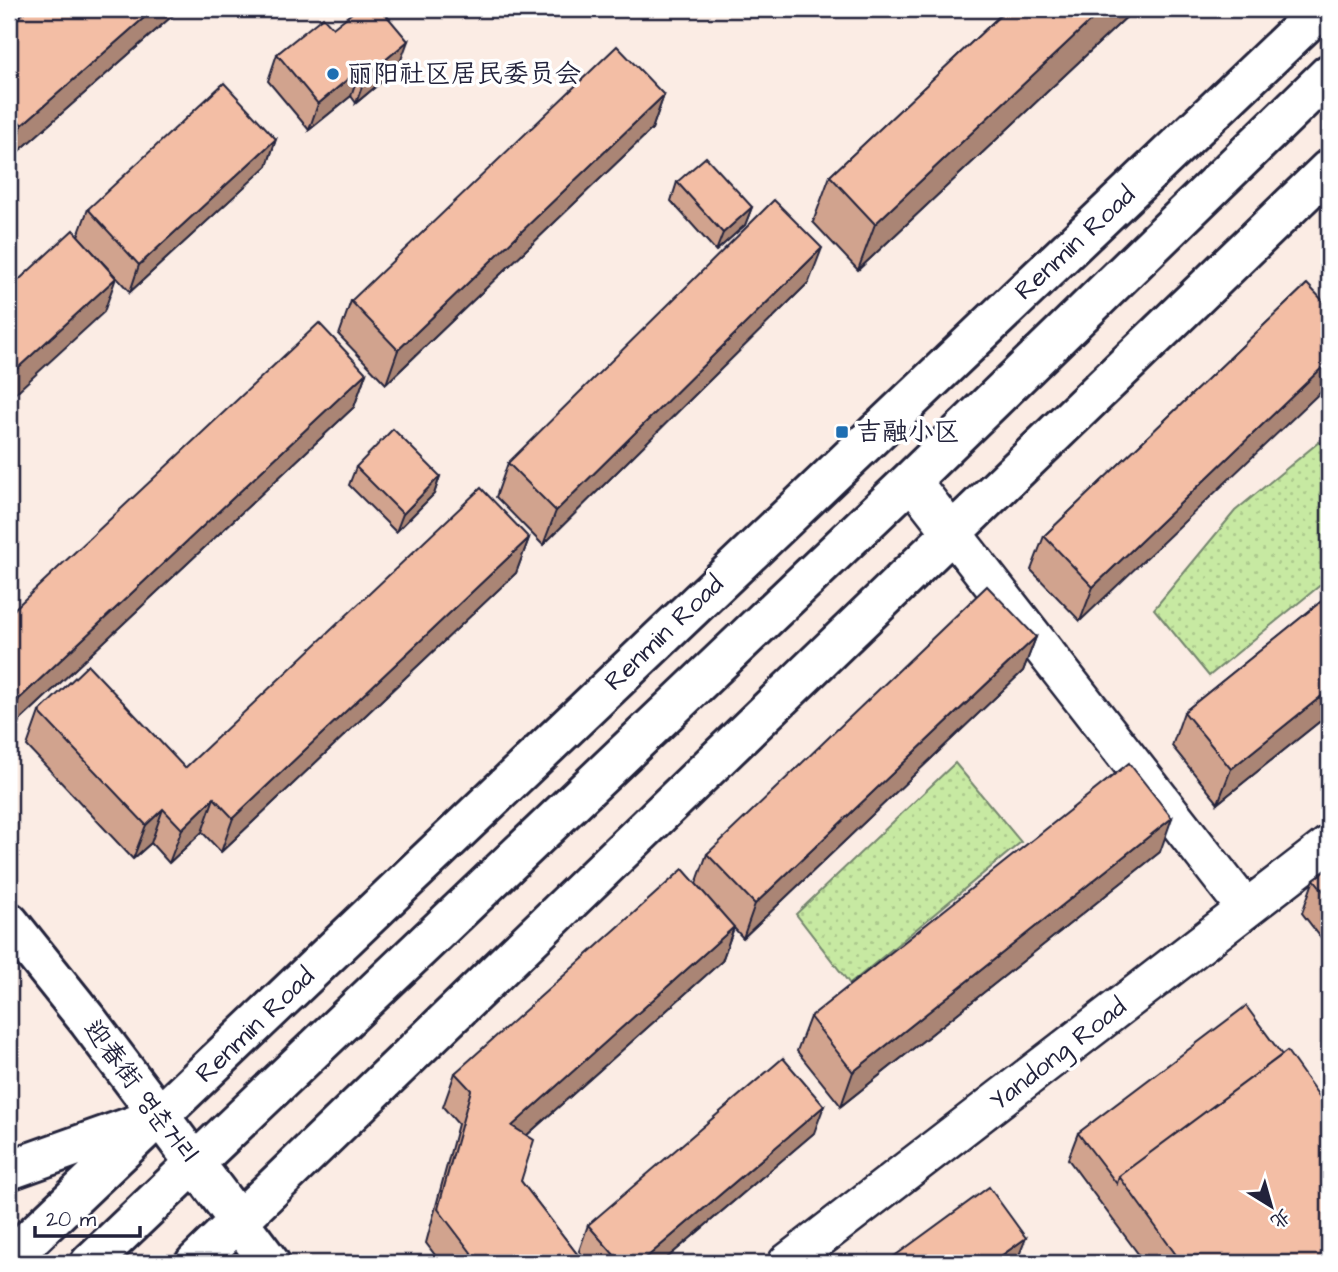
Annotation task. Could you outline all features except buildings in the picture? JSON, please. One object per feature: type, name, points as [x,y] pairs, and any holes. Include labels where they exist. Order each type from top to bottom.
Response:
[{"type":"main road","name":"Renmin Road","points":[[9,1259],[1321,9]]},
{"type":"main road","name":"Renmin Road","points":[[90,1263],[911,480],[1329,74]]},
{"type":"main road","points":[[195,1263],[1329,169]]},
{"type":"main road","name":"迎春街 영춘거리","points":[[9,922],[89,1022],[237,1223],[270,1263]]},
{"type":"main road","points":[[9,1170],[159,1116]]},
{"type":"street","points":[[911,480],[1245,909]]},
{"type":"street","name":"Yandong Road","points":[[788,1263],[1329,845]]},
{"type":"green space","points":[[1319,442],[1329,454],[1329,578],[1209,676],[1154,609],[1235,511]]},
{"type":"green space","points":[[955,763],[1021,842],[850,984],[796,914]]},
{"type":"place","name":"丽阳社区居民委员会","points":[[333,74]]},
{"type":"place","name":"吉融小区","points":[[842,432]]}]
